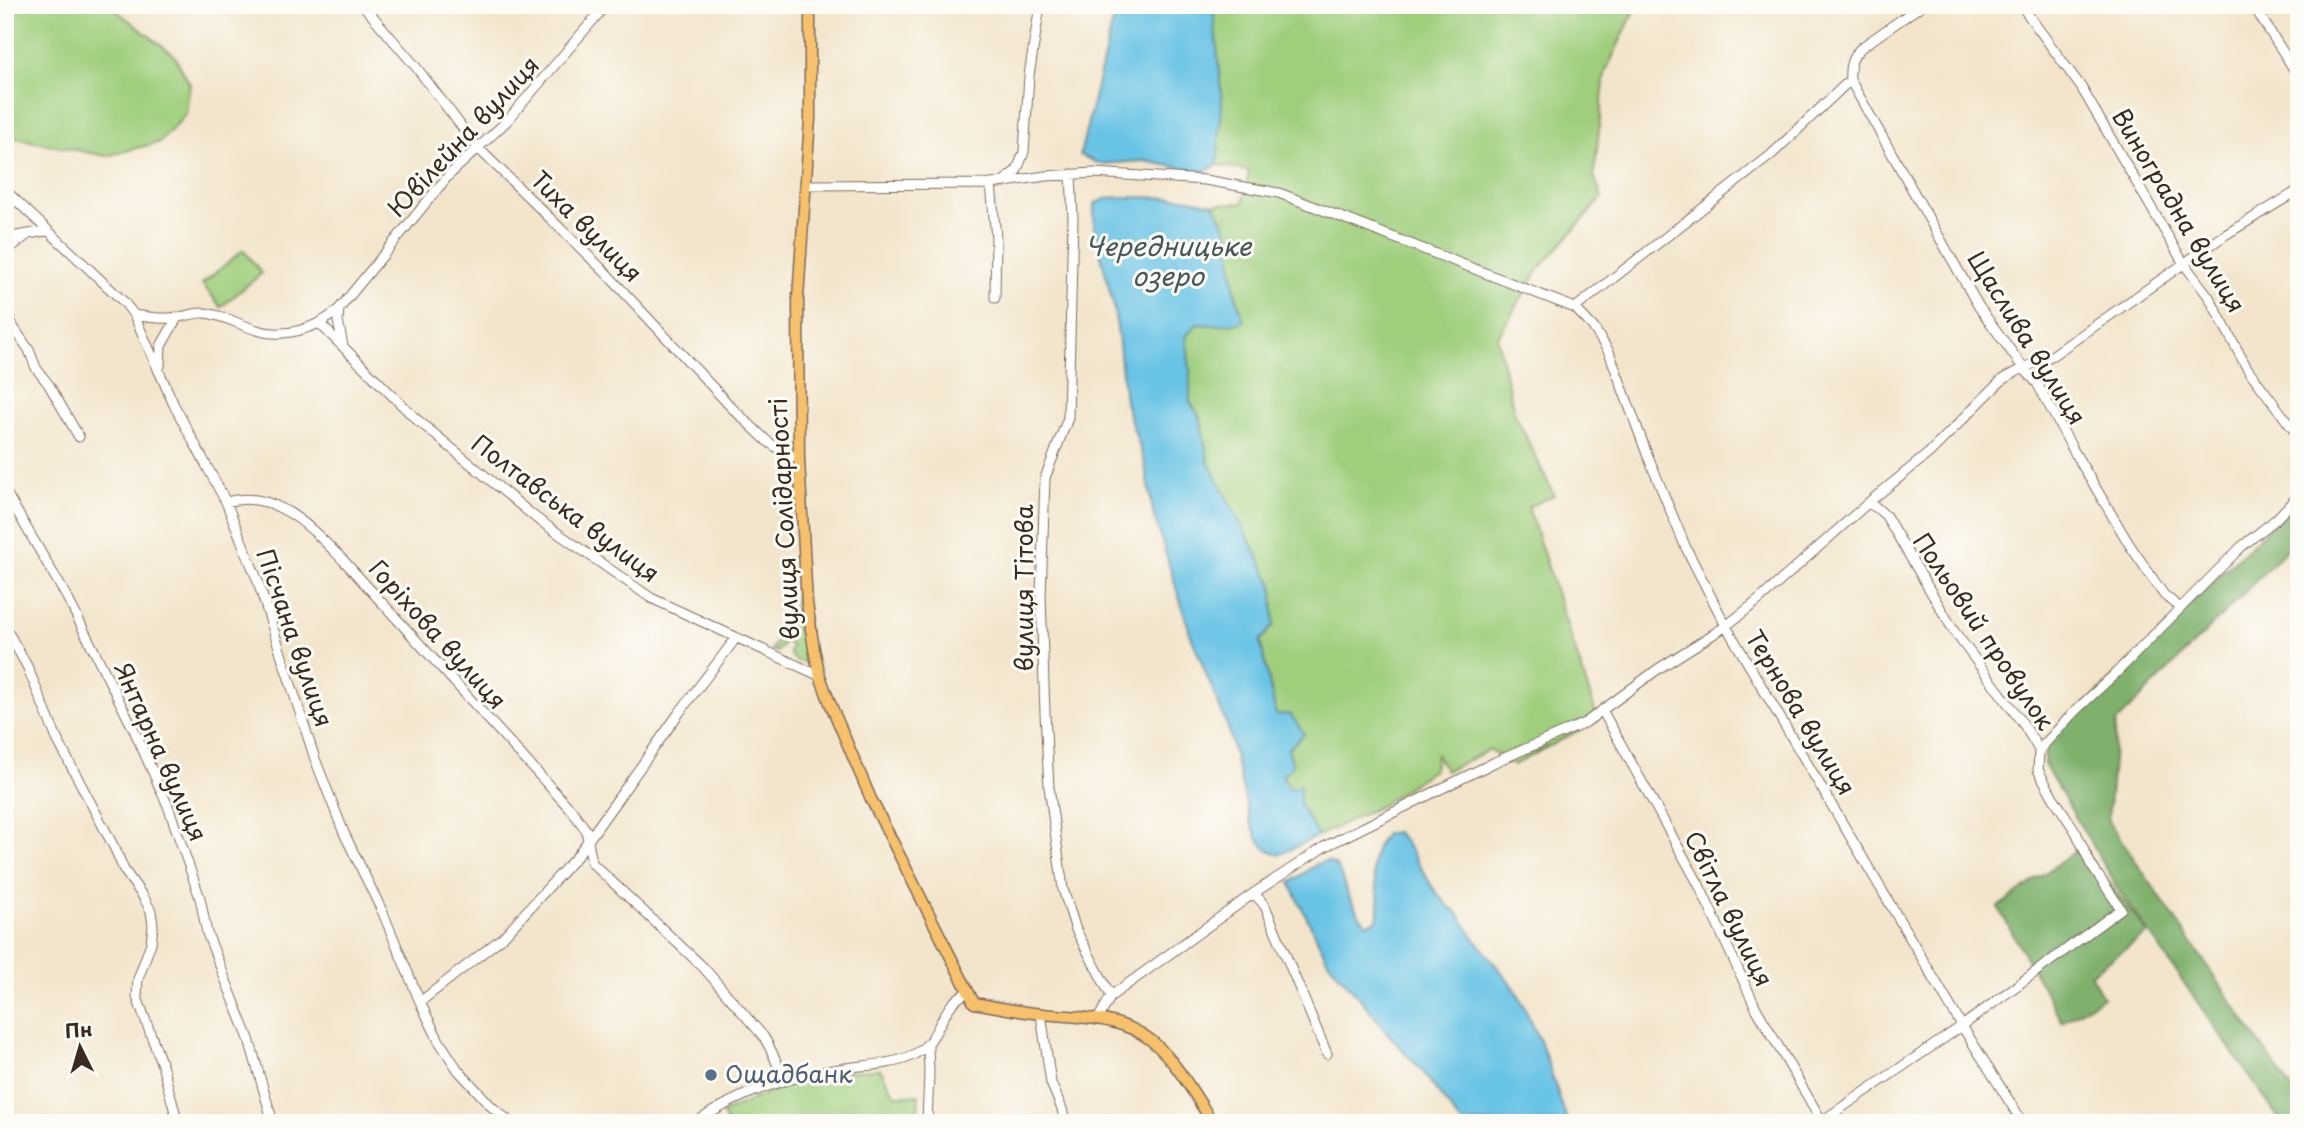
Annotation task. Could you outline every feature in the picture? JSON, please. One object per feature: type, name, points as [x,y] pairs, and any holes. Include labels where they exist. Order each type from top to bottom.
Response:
[{"type":"main road","name":"вулиця Солідарності","points":[[810,5],[810,119],[799,298],[799,459],[807,603],[820,676],[871,799],[968,992]]},
{"type":"main road","points":[[968,992],[974,1003],[1125,1025],[1151,1041],[1168,1058],[1213,1123]]},
{"type":"street","name":"Тиха вулиця","points":[[363,5],[416,66],[478,148],[606,273],[766,441],[799,459]]},
{"type":"street","name":"Ювілейна вулиця","points":[[320,324],[339,309],[447,176],[506,121],[606,5]]},
{"type":"street","points":[[1002,182],[1017,170],[1022,162],[1029,76],[1040,5]]},
{"type":"street","name":"Щаслива вулиця","points":[[1922,5],[1861,47],[1849,66],[1850,80],[1979,307],[2037,383],[2129,544],[2164,595],[2180,608]]},
{"type":"street","name":"Виноградна вулиця","points":[[2021,5],[2081,87],[2184,264],[2209,297],[2247,368],[2299,437]]},
{"type":"street","points":[[2253,5],[2299,77]]},
{"type":"street","points":[[806,185],[991,184],[1094,173],[1205,180],[1279,193],[1575,309],[1771,155],[1850,80]]},
{"type":"street","name":"вулиця Тітова","points":[[1071,174],[1073,219],[1068,418],[1045,478],[1041,597],[1044,700],[1049,787],[1063,889],[1076,930],[1111,996]]},
{"type":"street","points":[[991,184],[996,239],[995,298]]},
{"type":"street","name":"Пісчана вулиця","points":[[5,190],[124,302],[134,315],[174,405],[226,502],[257,579],[315,759],[344,833],[383,913],[420,1002],[439,1041],[458,1070],[492,1107],[511,1123]]},
{"type":"street","points":[[1098,1019],[1111,996],[1254,893],[1324,847],[1495,762],[1576,727],[1658,669],[1726,626],[1929,453],[2003,379],[2053,355],[2225,235],[2299,190]]},
{"type":"street","points":[[5,238],[46,231]]},
{"type":"street","points":[[5,252],[29,234]]},
{"type":"street","points":[[5,309],[29,350],[36,368],[79,437]]},
{"type":"street","points":[[339,309],[340,335],[344,347]]},
{"type":"street","name":"Тернова вулиця","points":[[1575,309],[1593,327],[1609,352],[1686,548],[1726,626],[1962,1026],[2023,1123]]},
{"type":"street","points":[[134,315],[177,318],[204,313],[259,331],[284,333],[320,324]]},
{"type":"street","points":[[161,372],[161,346],[177,318]]},
{"type":"street","name":"Полтавська вулиця","points":[[320,324],[415,418],[536,518],[651,598],[820,676]]},
{"type":"street","name":"Янтарна вулиця","points":[[5,491],[68,599],[134,730],[168,806],[200,898],[207,933],[249,1039],[273,1123]]},
{"type":"street","points":[[2039,750],[2241,547],[2299,495]]},
{"type":"street","name":"Горіхова вулиця","points":[[226,502],[258,498],[290,513],[310,527],[344,561],[573,813],[586,830],[592,863],[703,967],[763,1036],[771,1047],[785,1079]]},
{"type":"street","name":"Польовий провулок","points":[[1868,503],[1885,516],[1954,631],[2024,725],[2039,750],[2038,770],[2076,832],[2091,865],[2121,909],[1962,1026]]},
{"type":"street","points":[[5,627],[27,666],[57,739],[116,849],[124,870],[151,911],[151,943],[136,988],[137,997],[162,1065],[178,1123]]},
{"type":"street","points":[[420,1002],[503,937],[587,843],[736,638]]},
{"type":"street","name":"Світла вулиця","points":[[1602,710],[1698,883],[1756,1008],[1822,1122]]},
{"type":"street","points":[[1254,893],[1265,906],[1327,1054]]},
{"type":"street","points":[[695,1123],[726,1103],[785,1079],[908,1058],[928,1046],[946,1012],[968,992]]},
{"type":"street","points":[[1041,1014],[1051,1083],[1065,1123]]},
{"type":"street","points":[[1822,1122],[1962,1026]]},
{"type":"street","points":[[927,1123],[928,1046]]},
{"type":"green space","points":[[5,5],[109,5],[174,55],[190,84],[186,114],[160,142],[106,156],[5,136]]},
{"type":"green space","points":[[1213,5],[1637,5],[1605,73],[1594,176],[1602,198],[1539,269],[1497,338],[1514,412],[1554,495],[1528,507],[1598,720],[1514,765],[1489,750],[1446,771],[1436,755],[1434,769],[1382,805],[1318,836],[1300,805],[1299,786],[1290,790],[1282,776],[1276,715],[1260,641],[1273,585],[1208,462],[1200,417],[1190,402],[1186,336],[1197,324],[1217,325],[1244,321],[1235,292],[1228,231],[1214,204],[1243,203],[1249,171],[1217,165],[1222,104]]},
{"type":"green space","points":[[243,250],[262,273],[221,307],[202,284]]},
{"type":"green space","points":[[2299,499],[2299,537],[2116,723],[2108,821],[2299,1100],[2299,1123],[2282,1123],[2117,887],[2044,764],[2046,742]]},
{"type":"green space","points":[[797,587],[801,588],[811,661],[807,662],[794,659],[789,650],[792,646],[785,641],[777,652],[771,650],[794,616]]},
{"type":"green space","points":[[2081,847],[2148,933],[2090,974],[2103,997],[2062,1022],[1998,907]]},
{"type":"green space","points":[[880,1069],[895,1095],[919,1095],[917,1123],[727,1123],[722,1113],[784,1086],[845,1072]]},
{"type":"water","name":"Чередницьке озеро","points":[[1117,5],[1213,5],[1222,104],[1217,165],[1203,172],[1144,161],[1100,164],[1080,155]]},
{"type":"water","name":"Чередницьке озеро","points":[[1108,198],[1185,198],[1214,204],[1228,231],[1235,292],[1244,322],[1197,324],[1186,336],[1190,402],[1200,417],[1208,462],[1273,585],[1274,625],[1260,641],[1276,714],[1291,715],[1304,734],[1288,749],[1293,765],[1282,776],[1290,790],[1300,785],[1300,805],[1318,836],[1279,855],[1265,848],[1256,836],[1250,820],[1228,728],[1191,636],[1153,512],[1145,464],[1125,402],[1113,304],[1094,227],[1094,204]]},
{"type":"water","points":[[1396,832],[1404,840],[1433,888],[1447,905],[1457,912],[1517,992],[1541,1043],[1568,1123],[1461,1123],[1422,1071],[1328,961],[1290,883],[1317,864],[1327,861],[1337,866],[1360,916],[1367,924],[1377,920],[1379,899],[1373,869],[1374,858],[1385,834]]},
{"type":"place","name":"Ощадбанк","points":[[711,1075]]}]
